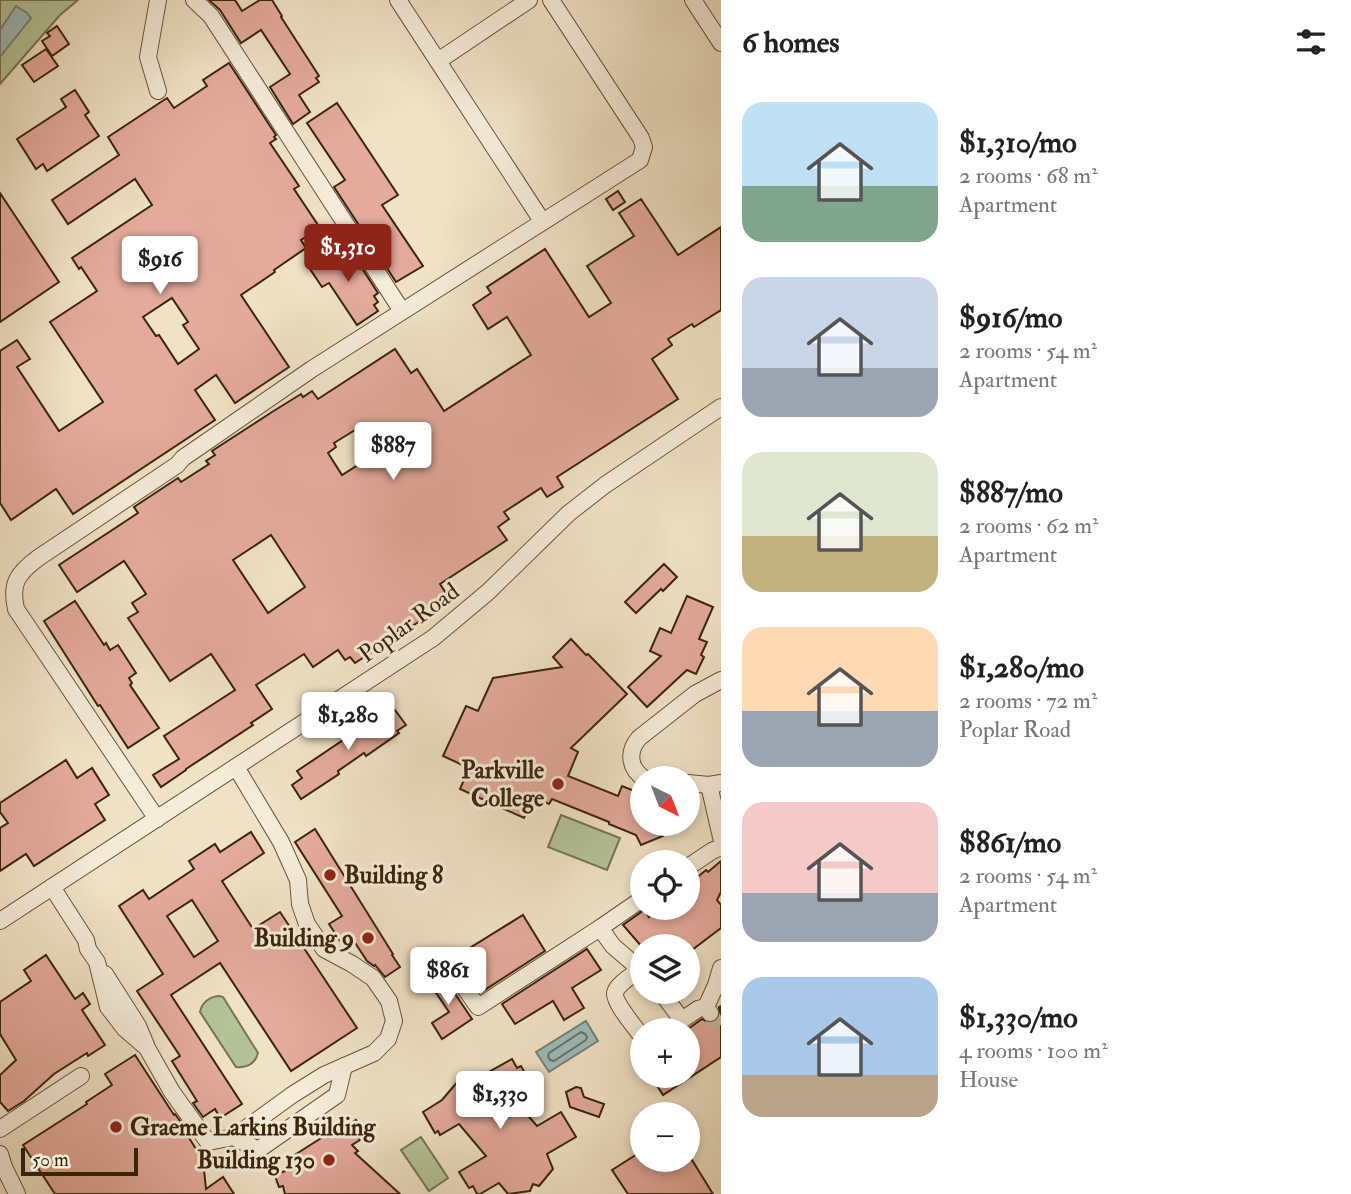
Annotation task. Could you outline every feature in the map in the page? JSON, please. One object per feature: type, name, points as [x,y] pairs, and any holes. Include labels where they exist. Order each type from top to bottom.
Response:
[{"type":"street","points":[[158,0],[148,57],[158,92]]},
{"type":"street","points":[[194,0],[211,16],[402,311]]},
{"type":"street","points":[[398,0],[542,221]]},
{"type":"street","points":[[438,61],[529,0]]},
{"type":"street","points":[[156,819],[16,609],[13,599],[16,582],[22,570],[38,558],[177,465],[183,458],[312,369],[636,163],[645,147],[643,140],[551,0]]},
{"type":"street","points":[[693,0],[721,43]]},
{"type":"street","name":"Poplar Road","points":[[0,921],[433,638],[488,592],[569,513],[605,485],[721,407]]},
{"type":"street","points":[[633,766],[631,751],[639,738],[695,694],[721,680]]},
{"type":"street","points":[[52,887],[97,962],[108,1007],[125,1029],[147,1048],[172,1092],[208,1142],[234,1137],[324,1075],[374,1054],[388,1039],[394,1021],[389,1001],[373,978],[324,949],[307,925],[300,904],[298,880],[281,842],[236,767]]},
{"type":"street","points":[[715,784],[721,837]]},
{"type":"street","points":[[700,859],[721,847]]},
{"type":"street","points":[[447,962],[478,1007],[630,908]]},
{"type":"street","points":[[600,929],[613,946],[630,961]]},
{"type":"street","points":[[685,1018],[698,1009],[708,1010],[721,968]]},
{"type":"street","points":[[630,978],[615,994],[630,1020]]},
{"type":"street","points":[[234,1137],[258,1150],[337,1096],[344,1066]]},
{"type":"street","points":[[0,1129],[81,1076]]},
{"type":"street","points":[[0,1154],[18,1194]]},
{"type":"green space","points":[[0,0],[78,0],[60,15],[0,84]]},
{"type":"green space","points":[[561,815],[620,838],[607,870],[548,847]]},
{"type":"green space","points":[[223,997],[258,1053],[253,1063],[247,1066],[236,1067],[200,1012],[207,1001]]},
{"type":"green space","points":[[421,1137],[448,1178],[429,1191],[401,1150]]},
{"type":"water","points":[[16,6],[31,18],[0,57],[0,30]]},
{"type":"water","points":[[586,1021],[598,1041],[549,1072],[536,1052]]},
{"type":"building","points":[[209,0],[235,0],[242,11],[260,0],[272,0],[319,76],[316,78],[319,82],[299,95],[310,112],[293,124],[270,87],[290,74],[261,30],[241,43],[220,10]]},
{"type":"building","points":[[57,26],[69,44],[52,56],[42,41],[50,36],[47,33]]},
{"type":"building","points":[[46,49],[58,66],[34,82],[22,65]]},
{"type":"building","points":[[229,63],[276,135],[276,139],[270,143],[299,186],[294,189],[320,228],[301,240],[306,248],[241,295],[289,367],[235,403],[216,375],[195,390],[215,420],[73,514],[56,489],[11,520],[0,503],[0,351],[17,340],[30,359],[17,367],[59,431],[103,402],[50,322],[97,291],[72,258],[152,205],[135,179],[68,224],[52,200],[119,155],[108,137],[167,98],[174,108],[207,86],[203,80]],"holes":[[[172,298],[188,322],[183,325],[199,349],[178,364],[143,317]]]},
{"type":"building","points":[[75,90],[89,112],[85,115],[99,136],[47,171],[43,164],[36,169],[17,139],[66,107],[61,99]]},
{"type":"building","points":[[337,103],[398,195],[382,205],[423,266],[396,282],[334,187],[345,180],[307,123]]},
{"type":"building","points":[[618,191],[625,202],[613,210],[606,199]]},
{"type":"building","points":[[0,193],[59,282],[0,322]]},
{"type":"building","points":[[641,199],[678,255],[721,227],[721,310],[668,339],[672,345],[652,359],[678,399],[557,477],[563,487],[547,497],[541,488],[504,512],[509,519],[498,527],[507,540],[440,584],[451,601],[355,663],[350,657],[345,660],[338,650],[313,667],[304,654],[256,685],[272,709],[251,723],[253,725],[161,787],[153,775],[179,759],[164,736],[235,690],[211,654],[170,681],[128,618],[138,612],[132,603],[146,594],[124,561],[77,592],[59,565],[138,513],[134,507],[178,478],[181,482],[209,464],[206,461],[215,455],[212,451],[272,412],[301,394],[303,397],[312,391],[318,399],[395,349],[411,373],[417,369],[444,411],[531,355],[507,317],[488,329],[473,305],[491,293],[487,287],[545,249],[589,317],[611,303],[587,266],[634,236],[619,213]],"holes":[[[355,430],[372,456],[342,475],[328,453],[336,447],[334,443]],[[271,535],[305,587],[268,613],[233,560]]]},
{"type":"building","points":[[347,245],[378,293],[374,296],[378,302],[374,305],[378,311],[357,325],[329,283],[322,287],[310,269]]},
{"type":"building","points":[[664,564],[677,577],[636,613],[625,602]]},
{"type":"building","points":[[687,596],[713,607],[699,639],[707,642],[701,655],[704,657],[696,674],[687,670],[647,707],[628,687],[661,656],[650,651],[660,628],[671,633]]},
{"type":"building","points":[[75,601],[104,645],[106,643],[110,650],[118,645],[136,673],[129,678],[132,683],[130,685],[159,728],[128,748],[44,621]]},
{"type":"building","points":[[571,639],[627,694],[571,748],[578,752],[568,776],[618,796],[622,786],[630,789],[630,833],[552,799],[549,804],[533,797],[524,818],[460,789],[469,768],[443,756],[466,706],[478,711],[493,678],[562,667],[553,657]]},
{"type":"building","points":[[388,710],[390,713],[395,710],[406,725],[397,731],[399,733],[366,756],[364,753],[338,771],[339,774],[301,799],[292,785],[302,778],[297,771]]},
{"type":"building","points":[[66,760],[77,778],[92,768],[109,795],[95,804],[105,820],[34,866],[26,854],[0,871],[0,828],[8,823],[0,812],[0,803]]},
{"type":"building","points":[[315,829],[400,967],[385,977],[375,965],[367,961],[350,935],[340,941],[329,924],[342,916],[295,842]]},
{"type":"building","points":[[251,832],[264,853],[222,881],[253,929],[280,912],[357,1028],[291,1071],[220,963],[171,995],[242,1104],[220,1118],[215,1109],[203,1117],[193,1103],[197,1101],[172,1061],[180,1056],[137,991],[163,974],[119,906],[143,890],[149,899],[194,869],[189,861],[215,844],[220,852]],"holes":[[[192,900],[218,941],[194,957],[167,916]]]},
{"type":"building","points":[[636,836],[663,836],[641,845]]},
{"type":"building","points":[[721,861],[721,892],[717,900],[721,905],[721,928],[700,944],[700,934],[631,934],[623,925],[630,920],[700,920],[700,875],[706,870],[708,872]]},
{"type":"building","points":[[523,915],[545,951],[483,991],[460,954]]},
{"type":"building","points":[[587,949],[601,970],[572,988],[584,1008],[564,1020],[553,1001],[515,1024],[502,1004]]},
{"type":"building","points":[[46,955],[75,999],[83,993],[90,1004],[82,1010],[105,1045],[54,1074],[24,1101],[8,1111],[0,1102],[0,1075],[16,1060],[0,1034],[0,1002],[31,981],[24,970]]},
{"type":"building","points":[[439,970],[472,1019],[442,1039],[432,1023],[449,1012],[426,978]]},
{"type":"building","points":[[721,1006],[721,1057],[700,1071],[700,1020],[710,1023],[716,1021],[720,1017]]},
{"type":"building","name":"Graeme Larkins Building","points":[[135,1055],[186,1129],[184,1130],[203,1160],[206,1189],[223,1177],[234,1194],[55,1194],[23,1145],[112,1085],[105,1074]]},
{"type":"building","points":[[512,1059],[517,1068],[521,1066],[530,1082],[509,1094],[537,1126],[561,1112],[576,1137],[547,1154],[553,1169],[539,1186],[533,1184],[530,1191],[508,1194],[499,1183],[477,1194],[473,1186],[469,1188],[459,1172],[486,1156],[459,1124],[440,1135],[438,1131],[435,1133],[423,1112],[442,1100],[459,1080],[485,1074]]},
{"type":"building","points":[[576,1087],[581,1088],[584,1097],[604,1104],[599,1117],[570,1107],[566,1092]]},
{"type":"building","points":[[659,1088],[674,1088],[663,1095]]},
{"type":"building","name":"Building 130","points":[[356,1120],[364,1133],[358,1137],[360,1140],[352,1145],[358,1151],[355,1153],[400,1194],[285,1194],[283,1186],[279,1187],[275,1176],[298,1164],[293,1156]]},
{"type":"building","points":[[630,1159],[630,1172],[699,1172],[713,1194],[628,1194],[612,1170]]},
{"type":"tunnel","points":[[710,1013],[721,1032]]},
{"type":"place","name":"Parkville College","points":[[558,784]]},
{"type":"place","name":"Building 8","points":[[330,875]]},
{"type":"place","name":"Building 9","points":[[368,938]]},
{"type":"place","name":"Graeme Larkins Building","points":[[116,1127]]},
{"type":"place","name":"Building 130","points":[[329,1160]]}]
